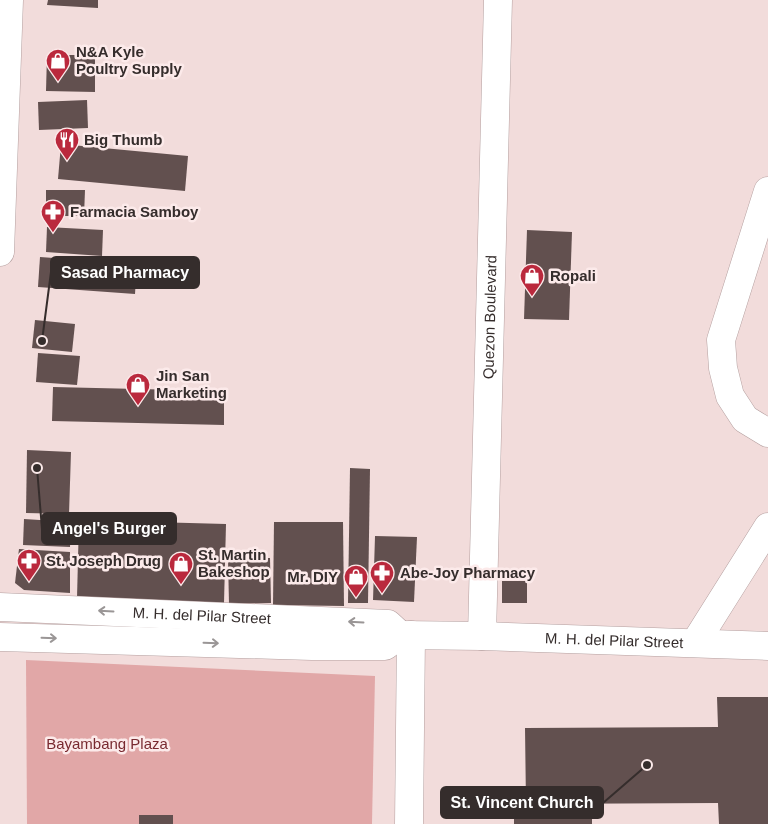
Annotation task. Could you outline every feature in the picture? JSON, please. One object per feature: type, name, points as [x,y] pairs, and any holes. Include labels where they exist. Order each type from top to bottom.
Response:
[{"type":"street","points":[[0,252],[9,0]]},
{"type":"street","name":"Quezon Boulevard","points":[[482,636],[498,0]]},
{"type":"street","points":[[768,191],[722,340],[724,368],[730,396],[744,419],[768,433]]},
{"type":"street","points":[[695,643],[768,527]]},
{"type":"street","name":"M. H. del Pilar Street","points":[[0,607],[388,624],[405,635]]},
{"type":"street","points":[[405,635],[409,824]]},
{"type":"street","name":"M. H. del Pilar Street","points":[[0,637],[312,646],[385,646],[405,635],[768,646]]},
{"type":"green space","name":"Bayambang Plaza","points":[[26,660],[375,676],[372,824],[27,824]]},
{"type":"building","points":[[48,0],[98,0],[98,8],[47,5]]},
{"type":"building","points":[[47,55],[95,55],[95,92],[46,91]]},
{"type":"building","points":[[87,100],[88,128],[39,130],[38,102]]},
{"type":"building","points":[[61,144],[188,156],[185,191],[58,179]]},
{"type":"building","points":[[46,190],[85,190],[84,216],[46,216]]},
{"type":"building","points":[[47,227],[103,230],[102,256],[46,252]]},
{"type":"building","points":[[527,230],[572,232],[569,320],[524,319]]},
{"type":"building","points":[[40,257],[137,264],[135,294],[38,287]]},
{"type":"building","points":[[35,320],[75,324],[72,352],[32,348]]},
{"type":"building","points":[[38,353],[80,356],[77,385],[36,382]]},
{"type":"building","name":"Jin San Marketing","points":[[53,387],[224,391],[224,425],[52,421]]},
{"type":"building","points":[[27,450],[71,452],[69,514],[26,513]]},
{"type":"building","points":[[350,468],[370,469],[368,603],[348,603]]},
{"type":"building","points":[[24,519],[71,522],[70,547],[23,545]]},
{"type":"building","points":[[79,520],[226,524],[224,603],[77,598]]},
{"type":"building","points":[[274,522],[343,522],[344,606],[273,605]]},
{"type":"building","points":[[375,536],[417,537],[414,602],[373,600]]},
{"type":"building","points":[[19,549],[70,552],[70,593],[24,590],[15,583]]},
{"type":"building","points":[[228,558],[270,558],[271,603],[229,604]]},
{"type":"building","points":[[502,581],[527,581],[527,603],[502,603]]},
{"type":"building","points":[[717,697],[768,697],[768,824],[719,824],[718,803],[526,804],[525,728],[718,727]]},
{"type":"building","points":[[514,812],[592,813],[592,824],[514,824]]},
{"type":"building","points":[[139,815],[173,815],[173,824],[139,824]]},
{"type":"place","name":"N&A Kyle Poultry Supply","points":[[58,82]]},
{"type":"place","name":"Big Thumb","points":[[67,161]]},
{"type":"place","name":"Farmacia Samboy","points":[[53,233]]},
{"type":"place","name":"Ropali","points":[[532,297]]},
{"type":"place","name":"Sasad Pharmacy","points":[[42,341]]},
{"type":"place","name":"Jin San Marketing","points":[[138,406]]},
{"type":"place","name":"Angel's Burger","points":[[37,468]]},
{"type":"place","name":"St. Joseph Drug","points":[[29,582]]},
{"type":"place","name":"St. Martin Bakeshop","points":[[181,585]]},
{"type":"place","name":"Abe-Joy Pharmacy","points":[[382,594]]},
{"type":"place","name":"Mr. DIY","points":[[356,598]]},
{"type":"place","name":"St. Vincent Church","points":[[647,765]]}]
